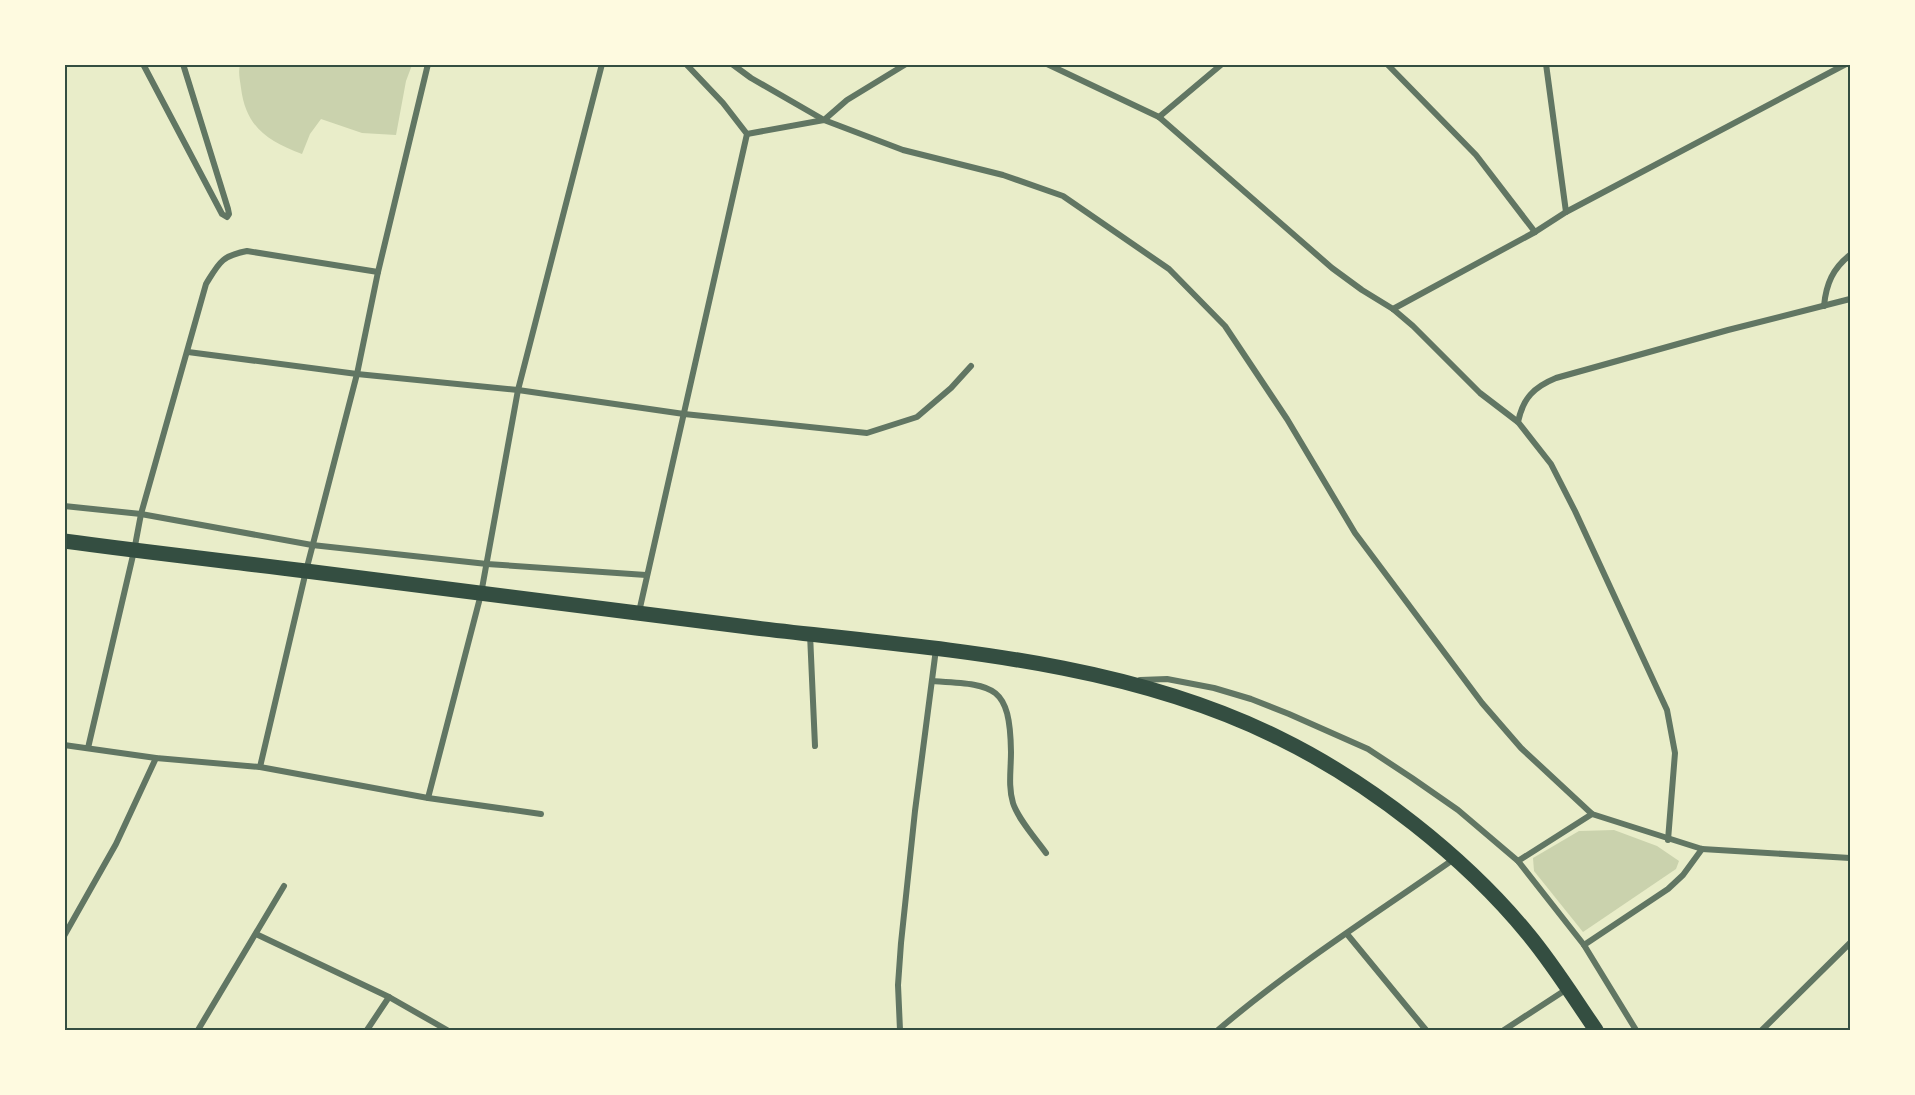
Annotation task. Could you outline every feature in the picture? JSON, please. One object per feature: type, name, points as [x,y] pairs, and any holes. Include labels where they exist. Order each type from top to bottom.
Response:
[{"type":"highway","points":[[64,541],[481,594],[936,648],[1034,663],[1121,681],[1185,700],[1278,737],[1307,752],[1375,795],[1419,828],[1503,905],[1530,937],[1596,1030]]},
{"type":"street","points":[[143,64],[222,214],[227,217],[229,216],[228,209],[183,64]]},
{"type":"street","points":[[260,767],[312,545],[357,374],[378,272],[428,64]]},
{"type":"street","points":[[428,798],[481,594],[518,390],[602,64]]},
{"type":"street","points":[[686,64],[723,103],[747,134]]},
{"type":"street","points":[[732,64],[751,78],[824,120],[903,150],[1003,175],[1063,196],[1168,269],[1225,326],[1287,419],[1355,533],[1482,703],[1521,748],[1592,814],[1702,849],[1851,858]]},
{"type":"street","points":[[747,134],[824,120],[848,100],[906,64]]},
{"type":"street","points":[[1047,64],[1159,117],[1332,268],[1393,309],[1480,393],[1518,422],[1551,464],[1667,710],[1675,753],[1668,840]]},
{"type":"street","points":[[1159,117],[1222,64]]},
{"type":"street","points":[[1387,64],[1476,155],[1535,232]]},
{"type":"street","points":[[1546,64],[1566,212]]},
{"type":"street","points":[[1393,309],[1535,232],[1566,212],[1846,64]]},
{"type":"street","points":[[639,612],[747,134]]},
{"type":"street","points":[[88,748],[141,514],[206,284],[220,262],[230,254],[247,251],[378,272]]},
{"type":"street","points":[[1824,306],[1825,291],[1834,269],[1851,255]]},
{"type":"street","points":[[1518,422],[1524,402],[1537,388],[1550,381],[1728,330],[1851,299]]},
{"type":"street","points":[[188,352],[357,374],[518,390],[684,414],[867,433],[917,417],[951,388],[971,366]]},
{"type":"street","points":[[64,506],[141,514],[312,545],[487,564],[646,575]]},
{"type":"street","points":[[810,633],[815,746]]},
{"type":"street","points":[[900,1030],[899,964],[915,811],[936,648]]},
{"type":"street","points":[[1121,681],[1167,679],[1214,688],[1289,714],[1368,749],[1458,810],[1518,861],[1584,945],[1636,1030]]},
{"type":"street","points":[[932,681],[985,686],[995,691],[1003,701],[1011,752],[1009,786],[1014,805],[1046,853]]},
{"type":"street","points":[[64,745],[156,758],[260,767],[428,798],[542,814]]},
{"type":"street","points":[[64,936],[116,844],[156,758]]},
{"type":"street","points":[[1518,861],[1592,814]]},
{"type":"street","points":[[1584,945],[1683,876],[1702,849]]},
{"type":"street","points":[[1218,1030],[1286,976],[1454,858]]},
{"type":"street","points":[[198,1030],[284,886]]},
{"type":"street","points":[[256,934],[389,997],[447,1030]]},
{"type":"street","points":[[1347,934],[1426,1030]]},
{"type":"street","points":[[1762,1030],[1851,943]]},
{"type":"street","points":[[1504,1030],[1567,989]]},
{"type":"street","points":[[367,1030],[389,997]]},
{"type":"green space","points":[[412,64],[406,81],[396,135],[362,133],[321,119],[310,134],[302,154],[278,144],[253,123],[244,101],[239,76],[240,65]]},
{"type":"green space","points":[[1614,830],[1657,846],[1679,861],[1676,869],[1583,932],[1534,871],[1533,858],[1579,831]]}]
